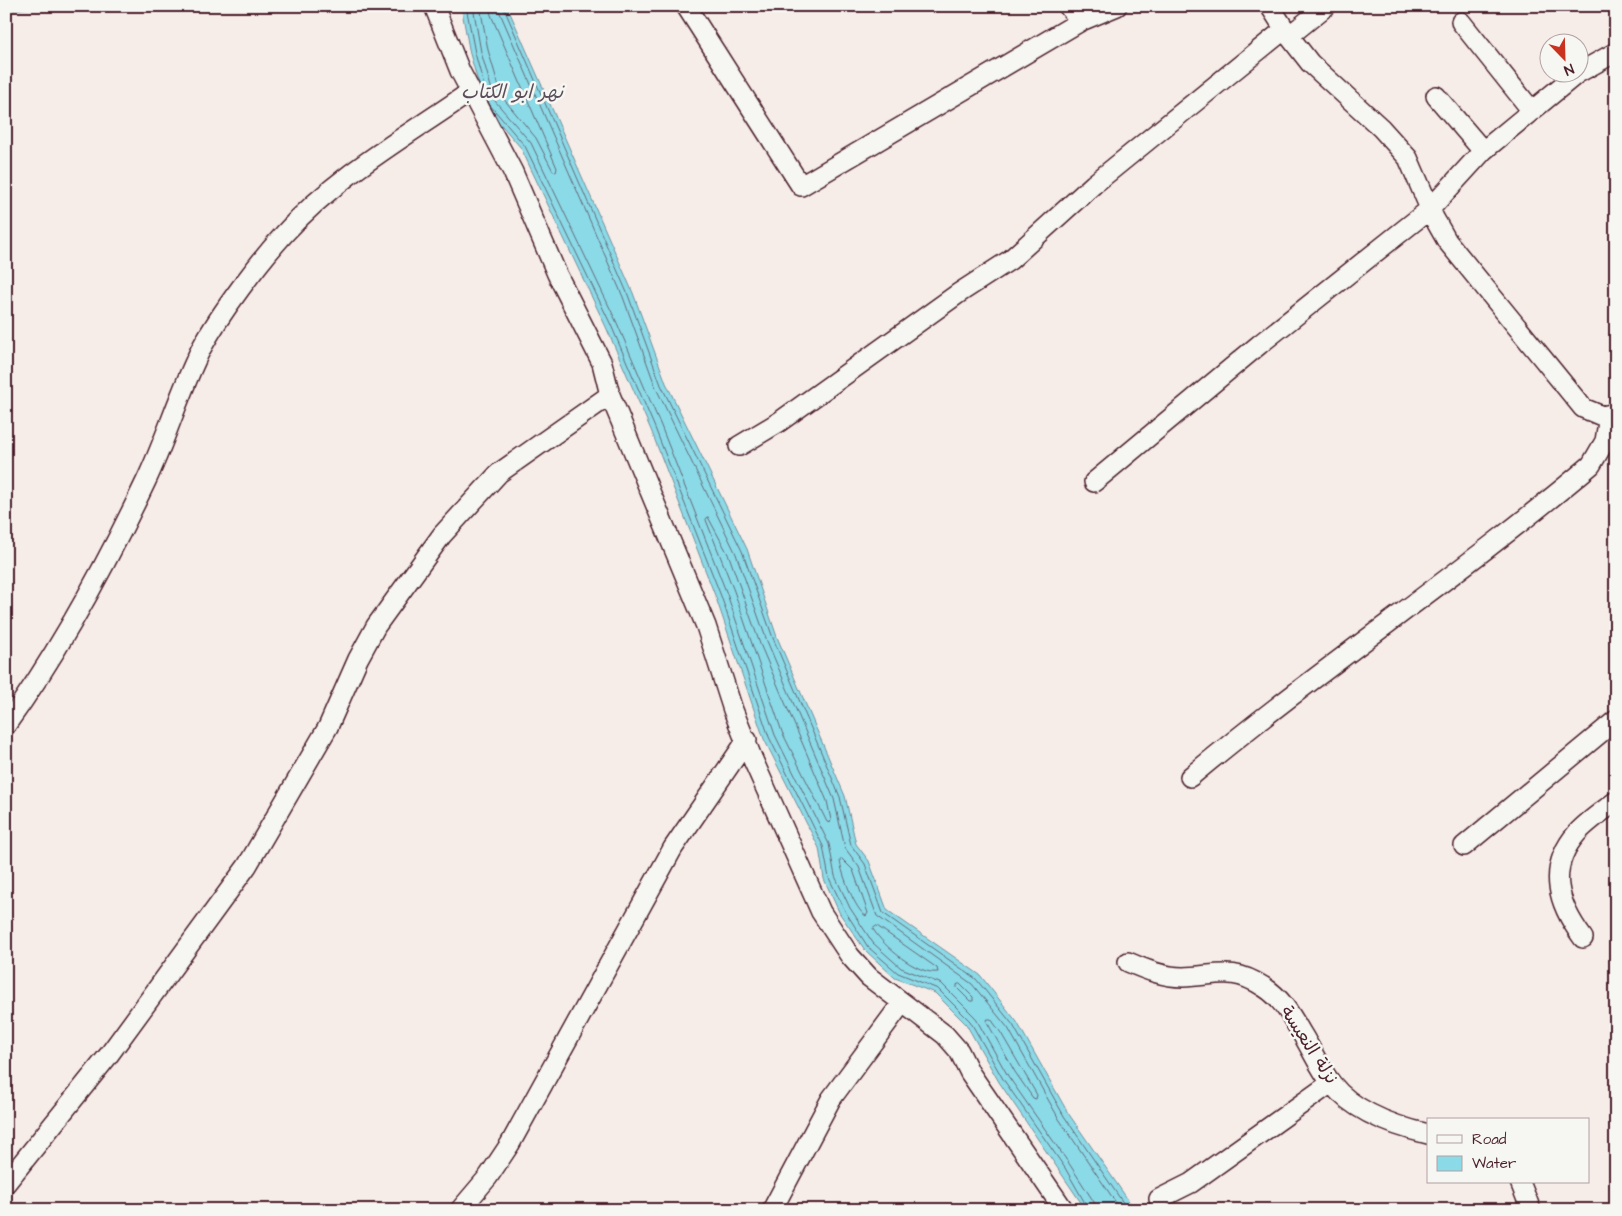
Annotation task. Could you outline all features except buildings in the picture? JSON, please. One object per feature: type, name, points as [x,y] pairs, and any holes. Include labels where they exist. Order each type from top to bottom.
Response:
[{"type":"street","points":[[434,6],[470,92],[513,172],[557,274],[602,363],[610,396],[706,626],[733,710],[763,783],[821,912],[850,956],[869,977],[929,1021],[959,1051],[970,1073],[1064,1210]]},
{"type":"street","points":[[686,6],[802,186],[1081,21],[1117,6]]},
{"type":"street","points":[[1068,6],[1081,21]]},
{"type":"street","points":[[1190,777],[1591,465],[1605,442],[1612,415],[1595,415],[1584,408],[1455,252],[1430,209],[1408,158],[1381,128],[1325,78],[1287,33],[1270,6]]},
{"type":"street","points":[[738,446],[779,422],[959,293],[1010,260],[1094,184],[1287,33],[1326,6]]},
{"type":"street","points":[[1461,22],[1532,112]]},
{"type":"street","points":[[1590,66],[1616,52]]},
{"type":"street","points":[[1094,482],[1260,344],[1430,209],[1483,150],[1567,82]]},
{"type":"street","points":[[6,725],[95,582],[147,480],[202,348],[239,293],[284,234],[302,215],[344,179],[470,92]]},
{"type":"street","points":[[1436,96],[1483,150]]},
{"type":"street","points":[[6,1183],[108,1056],[247,866],[328,727],[358,659],[376,626],[442,535],[499,473],[610,396]]},
{"type":"street","points":[[1464,846],[1616,720]]},
{"type":"street","points":[[460,1210],[488,1177],[510,1144],[673,848],[746,740]]},
{"type":"street","points":[[1583,938],[1562,905],[1558,886],[1560,867],[1578,833],[1616,801]]},
{"type":"street","name":"نزلة النعيسة","points":[[1128,962],[1143,969],[1173,976],[1230,973],[1266,988],[1285,1006],[1331,1082],[1342,1095],[1370,1113],[1427,1134]]},
{"type":"street","points":[[772,1210],[831,1099],[902,1003]]},
{"type":"street","points":[[1159,1199],[1191,1183],[1331,1082]]},
{"type":"street","points":[[1521,1184],[1531,1210]]},
{"type":"water","name":"نهر ابو الكتاب","points":[[461,6],[507,6],[633,293],[666,383],[747,549],[777,637],[845,796],[856,844],[869,861],[887,910],[980,975],[1017,1022],[1068,1113],[1135,1210],[1086,1210],[999,1082],[966,1024],[935,993],[895,978],[865,950],[840,914],[824,879],[819,848],[764,739],[716,598],[651,430],[606,327],[521,148],[485,106],[470,54]]},
{"type":"waterway","points":[[6,9],[26,6]]}]
